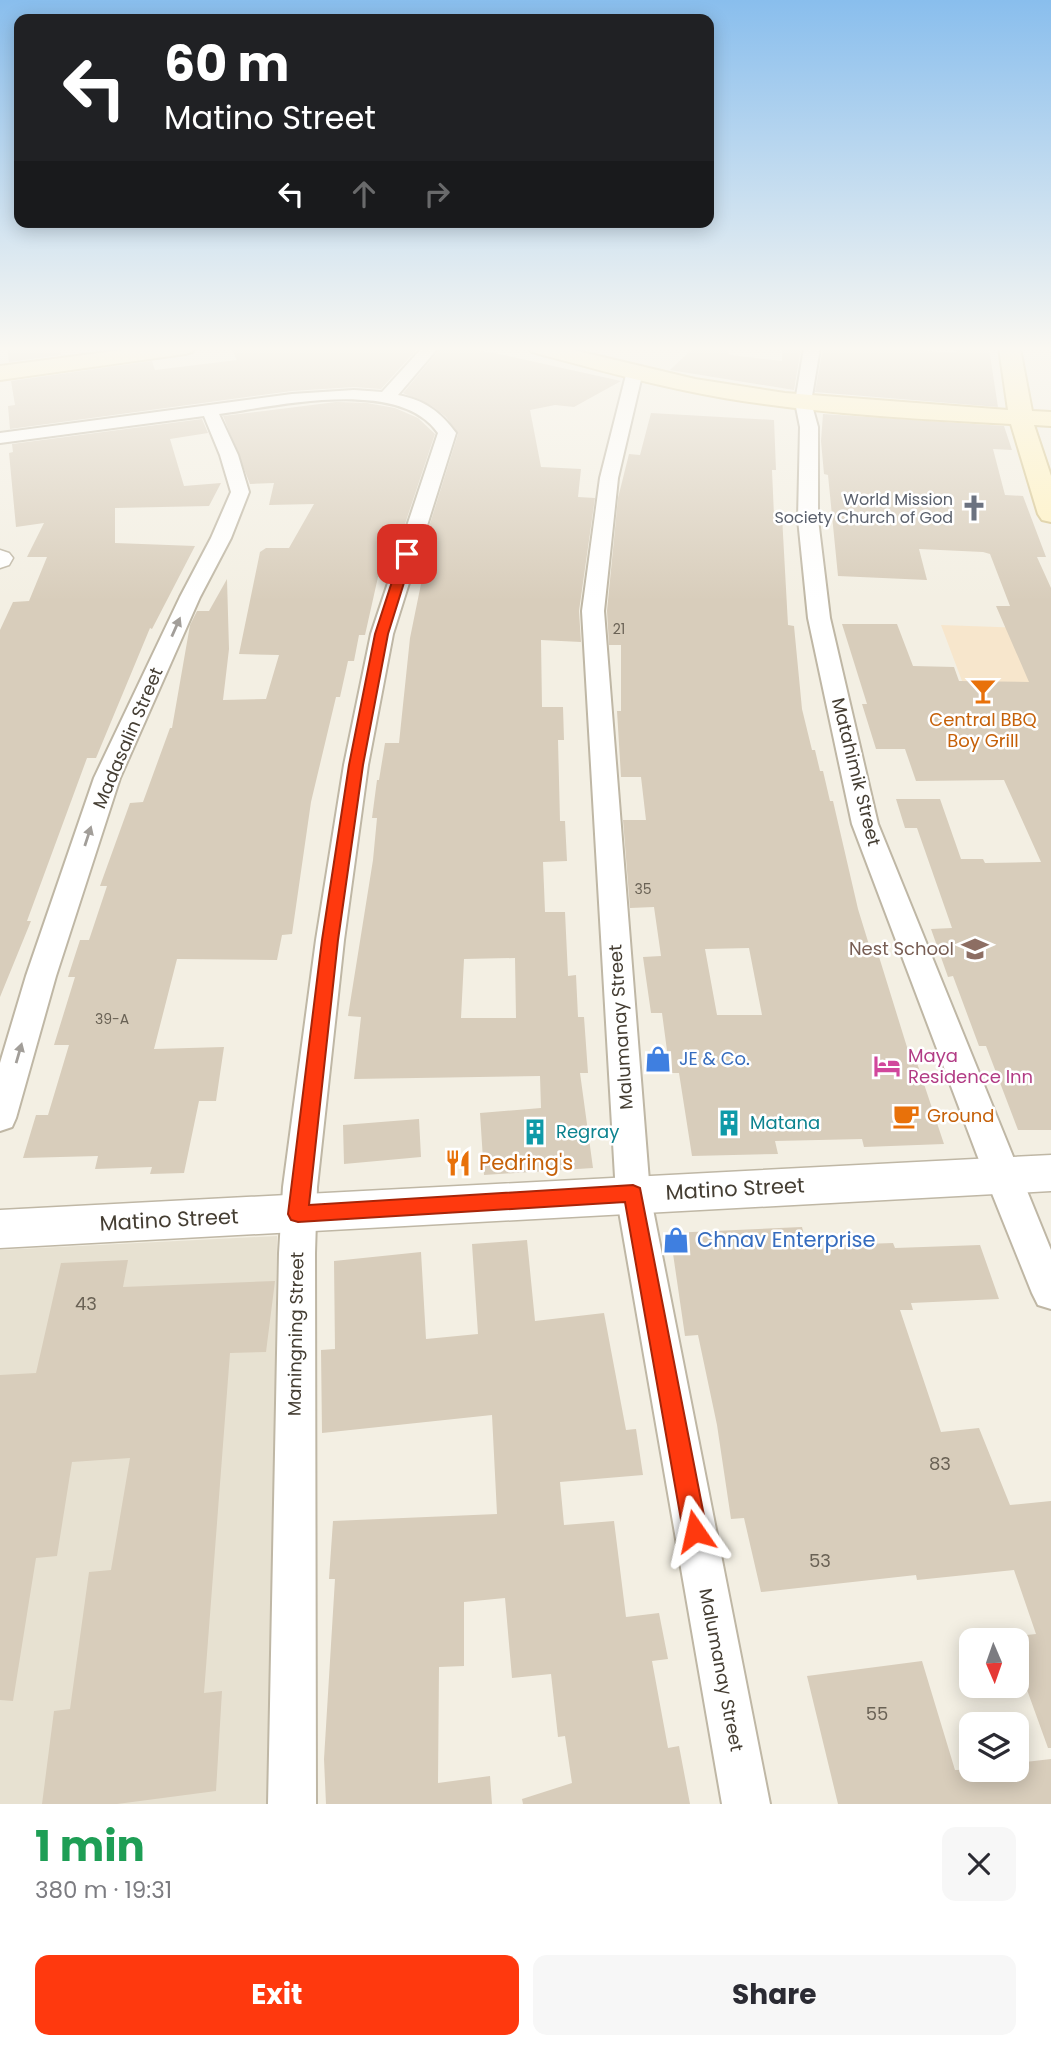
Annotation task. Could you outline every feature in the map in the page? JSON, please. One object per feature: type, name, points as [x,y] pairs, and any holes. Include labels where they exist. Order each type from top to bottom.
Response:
[{"type":"main road","points":[[1024,432],[1051,514]]},
{"type":"street","points":[[0,438],[42,432]]},
{"type":"street","name":"Madasalin Street","points":[[0,1118],[41,976],[107,778],[190,597],[222,538],[240,492],[219,432]]},
{"type":"street","name":"Maningning Street","points":[[292,1804],[298,1214],[330,940],[356,765],[382,634],[446,432]]},
{"type":"street","name":"Malumanay Street","points":[[620,432],[609,478],[593,611],[633,1194],[746,1804]]},
{"type":"street","name":"Matahimik Street","points":[[809,432],[808,519],[819,618],[865,824],[1002,1176],[1051,1293]]},
{"type":"street","name":"Matino Street","points":[[0,1229],[1051,1173]]},
{"type":"shaded area","points":[[941,625],[1051,629],[1051,707],[971,705]]},
{"type":"shaded area","points":[[277,1236],[269,1804],[0,1804],[0,1250]]},
{"type":"building","points":[[102,432],[208,432],[170,439],[184,486],[221,483],[209,506],[115,508],[115,543],[195,546],[152,629],[150,628],[96,758],[87,758],[27,921],[31,921],[0,997],[0,630],[13,602],[29,601],[47,557],[27,557],[44,523],[16,527],[9,453],[13,452],[12,444]]},
{"type":"building","points":[[229,432],[435,434],[387,578],[378,577],[365,635],[359,635],[354,661],[348,661],[340,697],[336,697],[311,802],[292,934],[282,935],[277,960],[177,959],[154,1049],[224,1047],[216,1101],[199,1101],[184,1173],[150,1174],[152,1167],[95,1169],[98,1156],[23,1158],[36,1115],[48,1115],[69,1045],[54,1045],[75,977],[68,977],[80,940],[89,940],[107,886],[100,886],[130,803],[143,802],[172,728],[190,625],[197,611],[209,611],[227,579],[229,649],[223,700],[266,699],[279,655],[239,654],[260,552],[266,548],[289,548],[314,504],[269,505],[274,483],[250,484]]},
{"type":"building","points":[[457,432],[534,432],[541,467],[581,469],[578,497],[595,498],[579,611],[581,642],[541,640],[542,707],[563,707],[564,740],[558,740],[560,821],[565,821],[567,861],[543,862],[545,912],[565,912],[568,976],[576,975],[578,1017],[584,1017],[588,1073],[580,1073],[593,1168],[484,1175],[480,1113],[541,1108],[540,1076],[354,1079],[361,1017],[348,1016],[373,860],[377,818],[372,818],[377,780],[385,743],[399,743],[410,638],[422,579],[413,578]],"holes":[[[515,958],[516,1018],[461,1018],[464,959]]]},
{"type":"building","points":[[646,432],[774,432],[776,470],[772,470],[774,516],[782,516],[788,625],[794,626],[802,709],[812,750],[815,750],[820,771],[823,771],[830,801],[833,801],[858,909],[870,948],[876,947],[911,1060],[916,1060],[944,1144],[864,1147],[862,1139],[775,1141],[778,1154],[692,1156],[679,1073],[670,1073],[662,1013],[651,1013],[643,957],[661,956],[654,907],[630,908],[623,820],[646,820],[641,777],[621,777],[617,711],[621,711],[621,645],[609,645],[607,611],[618,498],[629,454],[640,455]],"holes":[[[749,948],[762,1015],[717,1015],[705,949]]]},
{"type":"building","points":[[822,432],[1006,432],[1012,450],[993,449],[1005,495],[1023,496],[1046,557],[1037,557],[1051,588],[1051,1130],[1018,1130],[986,1046],[979,1046],[953,976],[948,977],[931,929],[952,928],[917,828],[905,828],[896,799],[940,799],[961,859],[983,859],[985,863],[1041,862],[1004,780],[916,781],[905,749],[876,749],[862,704],[867,704],[842,624],[897,624],[913,666],[954,667],[959,681],[1029,682],[996,606],[1010,606],[990,554],[983,552],[919,549],[927,580],[838,576],[828,475],[824,474]]},
{"type":"building","points":[[419,1119],[421,1157],[344,1164],[343,1125]]},
{"type":"building","points":[[802,1227],[807,1246],[893,1243],[895,1248],[980,1245],[999,1299],[911,1303],[913,1310],[900,1310],[941,1432],[979,1428],[1010,1505],[1051,1501],[1051,1748],[1048,1748],[1029,1695],[1029,1635],[1036,1634],[1014,1570],[917,1580],[916,1575],[761,1592],[744,1518],[731,1519],[717,1425],[698,1335],[685,1336],[670,1233]]},
{"type":"building","points":[[527,1240],[535,1321],[604,1313],[626,1430],[636,1429],[643,1475],[560,1482],[564,1525],[614,1521],[626,1617],[659,1613],[668,1659],[652,1661],[668,1748],[679,1746],[690,1804],[523,1804],[522,1799],[572,1783],[565,1736],[558,1737],[551,1674],[512,1678],[505,1598],[464,1602],[464,1666],[439,1667],[438,1783],[490,1776],[492,1804],[326,1804],[324,1759],[335,1579],[329,1579],[333,1521],[497,1514],[492,1415],[322,1433],[321,1350],[335,1349],[334,1261],[421,1252],[426,1339],[478,1334],[472,1244]]},
{"type":"building","points":[[128,1260],[123,1287],[275,1281],[266,1352],[230,1353],[204,1693],[222,1691],[216,1791],[117,1804],[42,1804],[54,1711],[70,1709],[89,1572],[111,1570],[130,1458],[72,1462],[57,1556],[36,1558],[13,1701],[0,1700],[0,1375],[36,1373],[61,1263]]},
{"type":"building","points":[[922,1661],[955,1770],[959,1770],[959,1782],[1029,1782],[1029,1762],[1051,1759],[1051,1804],[838,1804],[807,1676]]},
{"type":"place","name":"World Mission Society Church of God","points":[[974,508]]},
{"type":"place","name":"Central BBQ Boy Grill","points":[[983,691]]},
{"type":"place","name":"Nest School","points":[[975,949]]},
{"type":"place","name":"JE & Co.","points":[[658,1059]]},
{"type":"place","name":"Maya Residence Inn","points":[[887,1066]]},
{"type":"place","name":"Ground","points":[[906,1116]]},
{"type":"place","name":"Matana","points":[[729,1123]]},
{"type":"place","name":"Regray","points":[[535,1132]]},
{"type":"place","name":"Pedring's","points":[[458,1163]]},
{"type":"place","name":"Chnav Enterprise","points":[[676,1240]]},
{"type":"route","points":[[407,554],[382,634],[356,765],[330,940],[298,1214],[633,1194],[695,1531]]}]
